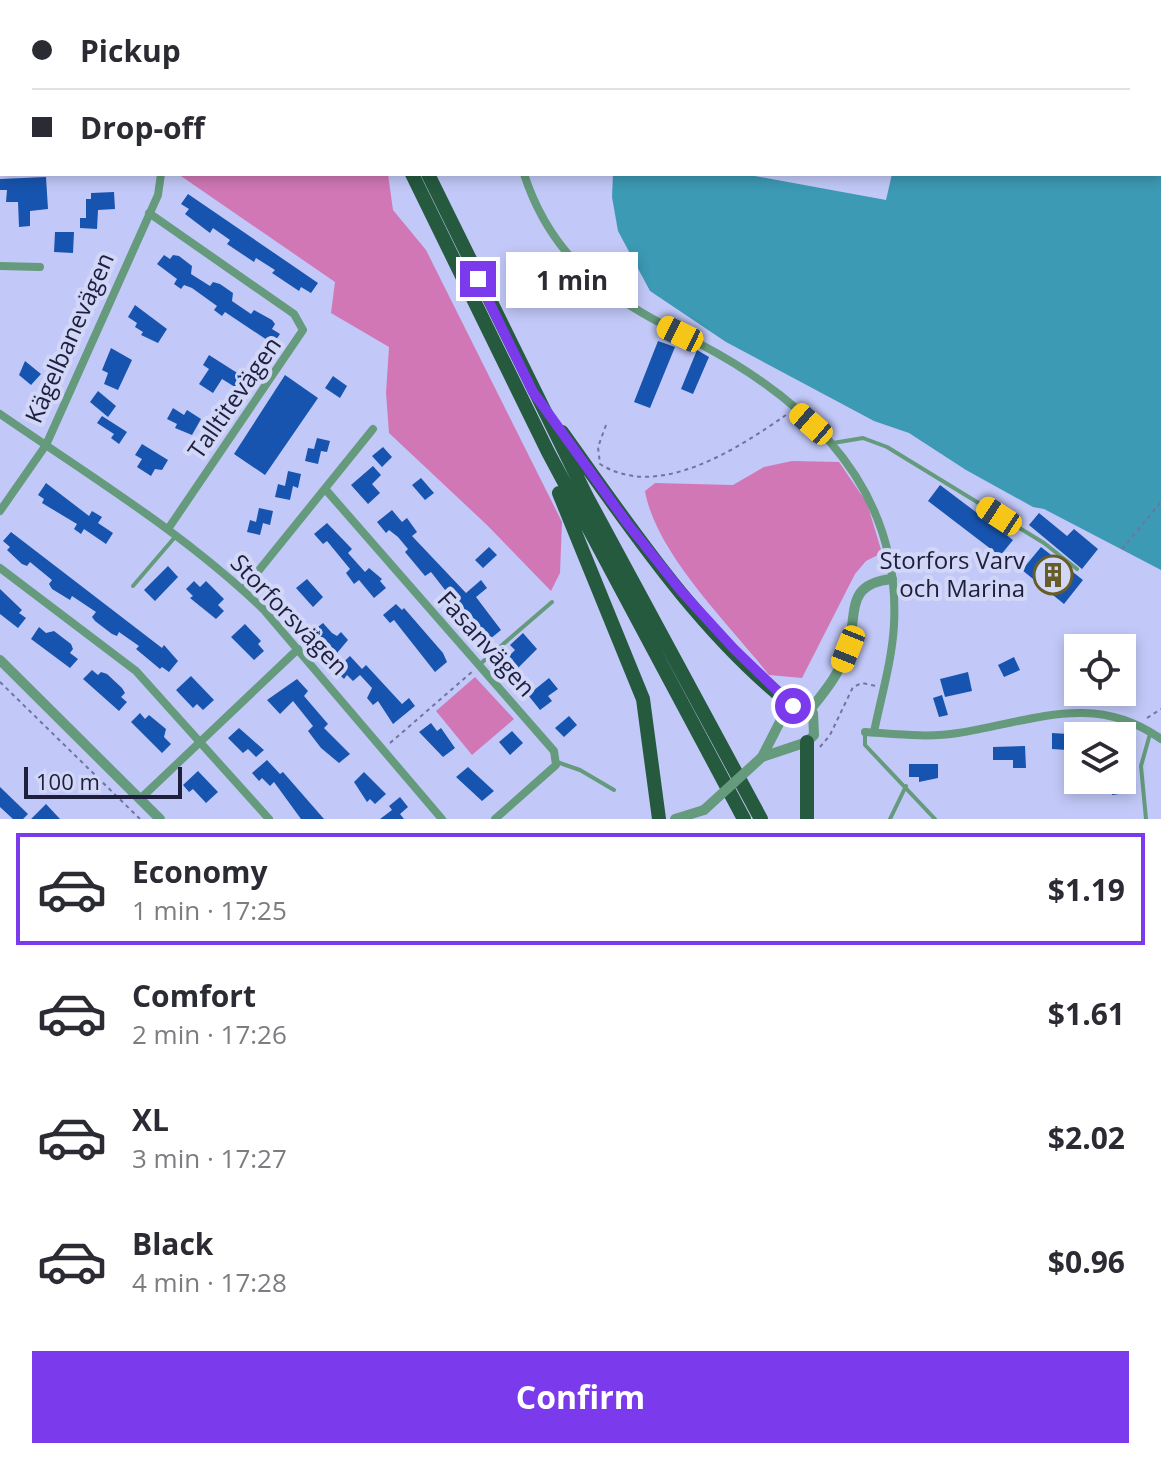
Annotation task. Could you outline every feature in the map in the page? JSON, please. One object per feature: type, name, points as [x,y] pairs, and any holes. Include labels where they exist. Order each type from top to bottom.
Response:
[{"type":"highway","points":[[413,176],[744,819]]},
{"type":"highway","points":[[429,176],[527,395],[643,699],[659,819]]},
{"type":"highway","points":[[527,395],[681,591],[761,678],[793,706]]},
{"type":"highway","points":[[527,395],[761,819]]},
{"type":"highway","points":[[806,748],[807,819]]},
{"type":"street","name":"Kägelbanevägen","points":[[0,511],[46,445],[158,195],[161,176]]},
{"type":"street","points":[[525,176],[551,237],[577,268],[613,296],[727,359],[794,410],[830,444],[861,482],[879,515],[889,547],[892,579],[893,638],[870,732],[954,734],[1075,711],[1129,722]]},
{"type":"street","name":"Talltitevägen","points":[[149,213],[294,314],[303,330],[168,529]]},
{"type":"street","points":[[0,266],[40,267]]},
{"type":"street","name":"Storforsvägen","points":[[0,414],[177,535],[243,590],[298,649],[442,819]]},
{"type":"street","points":[[243,590],[373,429]]},
{"type":"street","name":"Fasanvägen","points":[[326,490],[554,751],[557,762]]},
{"type":"street","points":[[0,568],[136,671],[269,819]]},
{"type":"street","points":[[810,710],[841,665],[858,594],[867,586],[892,579]]},
{"type":"street","points":[[140,799],[298,649]]},
{"type":"street","points":[[0,660],[160,819]]},
{"type":"street","points":[[675,819],[702,814],[762,757],[782,716],[793,706],[810,710]]},
{"type":"street","points":[[762,757],[806,748],[816,730],[810,710]]},
{"type":"street","points":[[1136,725],[1161,739]]},
{"type":"street","points":[[495,819],[547,776],[557,762]]},
{"type":"lane","points":[[830,444],[863,438],[895,452],[1044,543],[1077,569]]},
{"type":"lane","points":[[133,586],[177,535]]},
{"type":"lane","points":[[479,665],[552,602]]},
{"type":"lane","points":[[870,732],[865,745],[935,819]]},
{"type":"lane","points":[[1146,819],[1141,766],[1151,732]]},
{"type":"lane","points":[[557,762],[580,770],[614,790]]},
{"type":"lane","points":[[890,819],[906,786]]},
{"type":"path","points":[[606,425],[598,447],[600,464],[616,474],[641,479],[713,458],[794,410]]},
{"type":"path","points":[[1122,549],[1161,502]]},
{"type":"path","points":[[383,749],[479,665]]},
{"type":"path","points":[[0,682],[140,819]]},
{"type":"path","points":[[806,748],[816,753],[830,735],[853,687],[862,683],[883,688]]},
{"type":"path","points":[[1136,725],[1161,709]]},
{"type":"shaded area","points":[[181,176],[388,176],[393,210],[426,250],[562,522],[560,573],[551,591],[488,526],[389,433],[386,393],[389,347],[331,313],[335,282]]},
{"type":"shaded area","points":[[792,461],[839,462],[867,503],[882,553],[866,561],[855,574],[802,678],[769,675],[679,564],[652,515],[645,491],[655,483],[733,485],[764,467]]},
{"type":"shaded area","points":[[475,677],[514,719],[472,755],[436,711]]},
{"type":"water","points":[[613,176],[755,176],[886,200],[892,176],[1161,176],[1161,570],[1044,509],[1033,507],[966,470],[909,433],[874,421],[726,342],[650,291],[618,231],[612,197]]},
{"type":"building","points":[[46,177],[48,209],[30,211],[30,226],[19,227],[18,202],[6,202],[7,190],[0,190],[0,179]]},
{"type":"building","points":[[114,192],[115,209],[98,210],[97,229],[80,228],[80,218],[86,218],[86,199],[91,199],[91,193]]},
{"type":"building","points":[[188,194],[318,283],[311,293],[301,287],[299,291],[272,273],[275,270],[256,258],[254,262],[227,244],[230,240],[213,228],[210,233],[185,214],[189,209],[181,204]]},
{"type":"building","points":[[55,232],[74,232],[73,253],[54,252]]},
{"type":"building","points":[[164,255],[170,259],[173,255],[179,256],[192,266],[191,274],[210,286],[213,282],[220,284],[233,293],[232,301],[251,314],[254,310],[272,320],[275,324],[272,329],[280,334],[273,344],[225,312],[222,316],[214,310],[217,306],[192,288],[184,285],[181,289],[174,284],[177,279],[157,264]]},
{"type":"building","points":[[135,305],[167,329],[158,343],[141,335],[143,332],[135,327],[137,323],[128,317]]},
{"type":"building","points":[[658,341],[675,347],[650,408],[634,402]]},
{"type":"building","points":[[111,348],[132,360],[118,390],[104,384],[108,373],[102,370]]},
{"type":"building","points":[[697,350],[709,357],[693,394],[681,389]]},
{"type":"building","points":[[209,355],[242,376],[235,387],[222,379],[213,393],[199,384],[209,369],[203,365]]},
{"type":"building","points":[[25,361],[41,374],[31,385],[19,375]]},
{"type":"building","points":[[285,375],[318,398],[265,475],[234,454]]},
{"type":"building","points":[[333,376],[347,386],[340,398],[325,388]]},
{"type":"building","points":[[98,391],[116,406],[108,417],[90,402]]},
{"type":"building","points":[[173,408],[184,415],[187,410],[201,419],[192,435],[175,428],[177,424],[167,419]]},
{"type":"building","points":[[102,416],[127,432],[119,444],[111,438],[114,434],[97,423]]},
{"type":"building","points":[[317,438],[330,441],[327,452],[321,451],[318,464],[305,461],[308,448],[314,449]]},
{"type":"building","points":[[142,444],[168,460],[162,470],[155,469],[151,476],[137,467],[142,459],[135,455]]},
{"type":"building","points":[[383,447],[392,457],[382,467],[372,456]]},
{"type":"building","points":[[373,466],[381,475],[372,484],[380,493],[368,504],[351,485]]},
{"type":"building","points":[[288,471],[301,474],[298,488],[293,486],[290,500],[275,497],[278,484],[285,486]]},
{"type":"building","points":[[421,478],[434,493],[425,500],[412,485]]},
{"type":"building","points":[[46,483],[89,516],[92,511],[102,517],[98,523],[113,533],[106,544],[84,529],[81,534],[74,529],[77,524],[42,503],[44,499],[38,495]]},
{"type":"building","points":[[940,485],[1013,540],[1000,556],[928,501]]},
{"type":"building","points":[[259,508],[273,511],[270,525],[263,523],[260,535],[247,532],[250,520],[256,522]]},
{"type":"building","points":[[392,510],[402,522],[407,518],[417,532],[412,536],[466,593],[481,580],[487,588],[476,597],[501,630],[484,644],[474,631],[477,628],[473,620],[459,602],[456,604],[431,572],[425,576],[405,552],[408,549],[398,537],[389,530],[386,533],[377,522]]},
{"type":"building","points":[[1039,513],[1067,536],[1074,529],[1098,549],[1082,569],[1029,525]]},
{"type":"building","points":[[327,523],[352,549],[348,553],[365,572],[369,568],[382,579],[380,581],[386,588],[374,598],[359,580],[354,584],[346,573],[350,569],[327,541],[323,544],[314,534]]},
{"type":"building","points":[[11,532],[162,648],[164,645],[178,661],[169,672],[162,667],[160,669],[136,649],[139,646],[119,632],[117,636],[112,634],[95,621],[92,617],[96,612],[72,596],[70,600],[52,589],[49,584],[52,580],[30,562],[27,566],[22,564],[7,550],[10,547],[3,541]]},
{"type":"building","points":[[489,547],[497,555],[483,568],[475,560]]},
{"type":"building","name":"Storfors Varv och Marina","points":[[1041,547],[1083,580],[1064,604],[1022,570]]},
{"type":"building","points":[[168,566],[178,577],[155,601],[144,590]]},
{"type":"building","points":[[307,579],[323,597],[313,607],[296,588]]},
{"type":"building","points":[[194,581],[200,587],[206,581],[224,599],[218,605],[224,611],[216,619],[190,598],[193,596],[186,589]]},
{"type":"building","points":[[0,589],[26,618],[18,628],[0,614]]},
{"type":"building","points":[[396,604],[402,610],[404,608],[443,653],[447,662],[435,672],[394,620],[390,623],[383,615]]},
{"type":"building","points":[[323,623],[332,633],[337,636],[341,632],[348,640],[337,653],[328,643],[323,648],[310,633]]},
{"type":"building","points":[[245,624],[261,641],[258,644],[264,651],[254,660],[231,637]]},
{"type":"building","points":[[39,627],[46,633],[54,631],[71,644],[73,649],[70,653],[78,659],[70,668],[31,639]]},
{"type":"building","points":[[523,633],[537,649],[510,676],[503,669],[513,660],[509,656],[515,650],[510,645]]},
{"type":"building","points":[[350,656],[362,669],[366,665],[402,704],[409,698],[415,706],[393,724],[378,701],[373,705],[367,698],[372,688],[360,675],[353,681],[347,675],[344,679],[335,670]]},
{"type":"building","points":[[1014,657],[1020,670],[1004,677],[998,665]]},
{"type":"building","points":[[92,670],[98,675],[101,672],[107,674],[122,688],[125,693],[121,697],[127,702],[119,711],[83,679]]},
{"type":"building","points":[[968,672],[972,691],[945,697],[940,679]]},
{"type":"building","points":[[191,676],[214,700],[203,710],[197,704],[193,708],[176,690]]},
{"type":"building","points":[[549,678],[558,689],[548,696],[552,701],[540,710],[528,695]]},
{"type":"building","points":[[297,679],[308,691],[304,696],[328,724],[324,728],[350,754],[339,763],[321,748],[308,731],[313,726],[293,701],[280,714],[267,700]]},
{"type":"building","points":[[942,695],[948,715],[939,717],[933,698]]},
{"type":"building","points":[[140,713],[145,719],[149,715],[166,729],[164,737],[171,744],[162,753],[131,722]]},
{"type":"building","points":[[569,716],[577,725],[564,737],[555,728]]},
{"type":"building","points":[[431,723],[437,731],[441,728],[455,748],[443,757],[419,732]]},
{"type":"building","points":[[239,728],[264,750],[256,757],[248,749],[243,753],[228,738]]},
{"type":"building","points":[[512,731],[523,743],[510,755],[499,742]]},
{"type":"building","points":[[1052,733],[1064,734],[1064,750],[1052,749]]},
{"type":"building","points":[[1025,746],[1026,768],[1013,768],[1013,760],[993,760],[993,747]]},
{"type":"building","points":[[267,760],[280,774],[283,772],[324,819],[301,819],[274,782],[270,786],[262,778],[259,781],[252,773]]},
{"type":"building","points":[[909,764],[938,764],[938,778],[919,782],[919,777],[909,777]]},
{"type":"building","points":[[468,767],[494,791],[482,801],[456,777]]},
{"type":"building","points":[[198,771],[218,792],[206,803],[193,789],[189,792],[183,785]]},
{"type":"building","points":[[364,772],[386,794],[375,804],[370,799],[367,802],[354,782]]},
{"type":"building","points":[[0,787],[28,814],[23,819],[13,819],[0,807]]},
{"type":"building","points":[[400,797],[408,807],[400,814],[404,819],[380,819],[392,810],[389,806]]},
{"type":"building","points":[[46,804],[60,819],[31,819]]},
{"type":"place","name":"Storfors Varv och Marina","points":[[1053,575]]},
{"type":"route","points":[[478,279],[533,392],[627,523],[681,591],[772,689],[793,706]]}]
